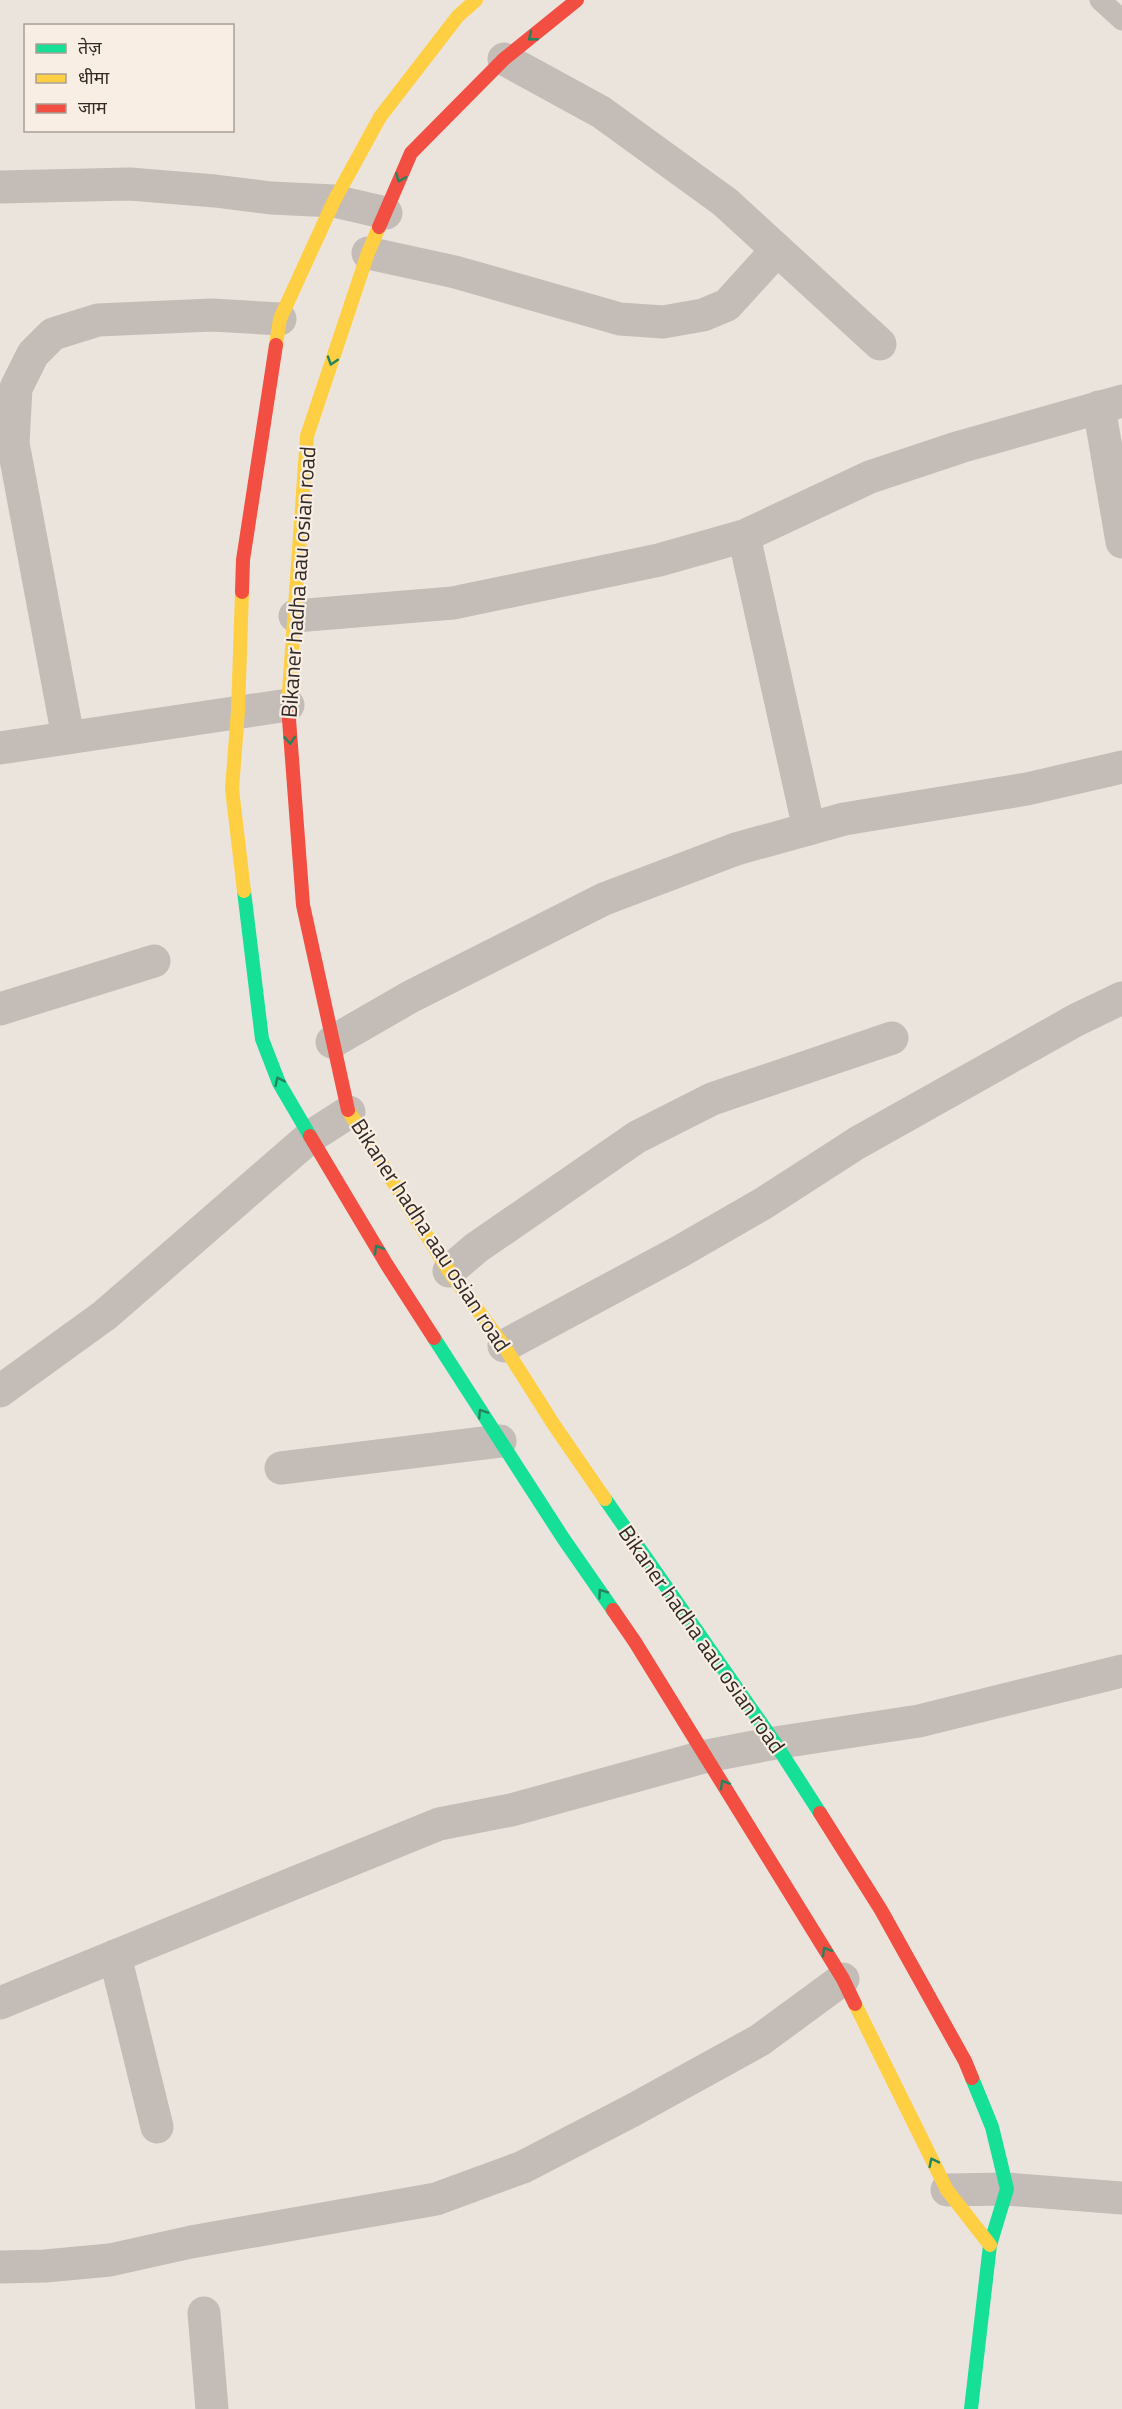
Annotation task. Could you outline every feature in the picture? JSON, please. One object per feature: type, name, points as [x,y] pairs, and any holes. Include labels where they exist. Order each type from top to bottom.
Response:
[{"type":"main road","points":[[477,0],[458,16],[380,117],[334,201],[280,319],[243,560],[238,711],[232,789],[262,1040],[279,1083],[387,1265],[500,1441],[635,1642],[843,1979],[947,2190],[990,2245]]},
{"type":"main road","name":"Bikaner hadha aau osian road","points":[[577,0],[504,59],[411,153],[369,253],[307,436],[288,705],[303,905],[332,1042],[350,1112],[449,1271],[504,1346],[554,1425],[775,1743],[881,1910],[965,2061],[992,2127],[1007,2189]]},
{"type":"main road","points":[[971,2409],[990,2245],[1007,2189]]},
{"type":"street","points":[[504,59],[601,112],[726,202],[880,344]]},
{"type":"street","points":[[0,187],[130,184],[271,198],[334,201],[386,213]]},
{"type":"street","points":[[369,253],[455,273],[620,319],[663,322],[704,315],[727,305],[777,250]]},
{"type":"street","points":[[68,737],[13,443],[16,388],[33,354],[53,334],[99,320],[212,315],[280,319]]},
{"type":"street","points":[[295,616],[453,603],[659,560],[744,536],[870,477],[960,447],[1110,404],[1122,542]]},
{"type":"street","points":[[744,536],[809,829]]},
{"type":"street","points":[[0,748],[288,705]]},
{"type":"street","points":[[332,1042],[410,997],[604,899],[736,849],[844,819],[1027,789],[1122,767]]},
{"type":"street","points":[[0,1009],[154,961]]},
{"type":"street","points":[[504,1346],[679,1252],[764,1203],[857,1143],[1076,1020],[1122,998]]},
{"type":"street","points":[[449,1271],[476,1248],[637,1137],[712,1099],[892,1038]]},
{"type":"street","points":[[0,1391],[105,1315],[310,1137],[350,1112]]},
{"type":"street","points":[[281,1468],[500,1441]]},
{"type":"street","points":[[0,2002],[439,1824],[511,1810],[707,1756],[919,1721],[1122,1671]]},
{"type":"street","points":[[115,1956],[157,2127]]},
{"type":"street","points":[[0,2267],[45,2266],[110,2260],[202,2240],[436,2199],[523,2167],[633,2110],[760,2040],[843,1979]]},
{"type":"street","points":[[947,2190],[1007,2189],[1122,2198]]},
{"type":"street","points":[[204,2313],[212,2409]]},
{"type":"lane","points":[[1100,0],[1122,20]]},
{"type":"traffic: fast","points":[[244,891],[262,1039],[279,1083],[310,1136]]},
{"type":"traffic: fast","points":[[434,1338],[563,1538],[613,1610]]},
{"type":"traffic: fast","points":[[605,1499],[775,1743],[820,1813]]},
{"type":"traffic: fast","points":[[971,2409],[990,2245],[1007,2189],[992,2127],[972,2078]]},
{"type":"traffic: slow","points":[[276,345],[280,319],[334,201],[380,117],[458,16],[476,0]]},
{"type":"traffic: slow","points":[[288,706],[307,436],[368,253],[379,227]]},
{"type":"traffic: slow","points":[[242,592],[238,711],[232,789],[244,891]]},
{"type":"traffic: slow","points":[[348,1110],[449,1271],[504,1346],[605,1499]]},
{"type":"traffic: slow","points":[[855,2004],[947,2190],[990,2245]]},
{"type":"traffic: jam","points":[[379,227],[411,153],[504,59],[577,0]]},
{"type":"traffic: jam","points":[[242,592],[243,560],[276,345]]},
{"type":"traffic: jam","points":[[288,706],[303,905],[348,1110]]},
{"type":"traffic: jam","points":[[310,1136],[387,1265],[434,1338]]},
{"type":"traffic: jam","points":[[613,1610],[843,1979],[855,2004]]},
{"type":"traffic: jam","points":[[820,1813],[881,1910],[965,2061],[972,2078]]}]
